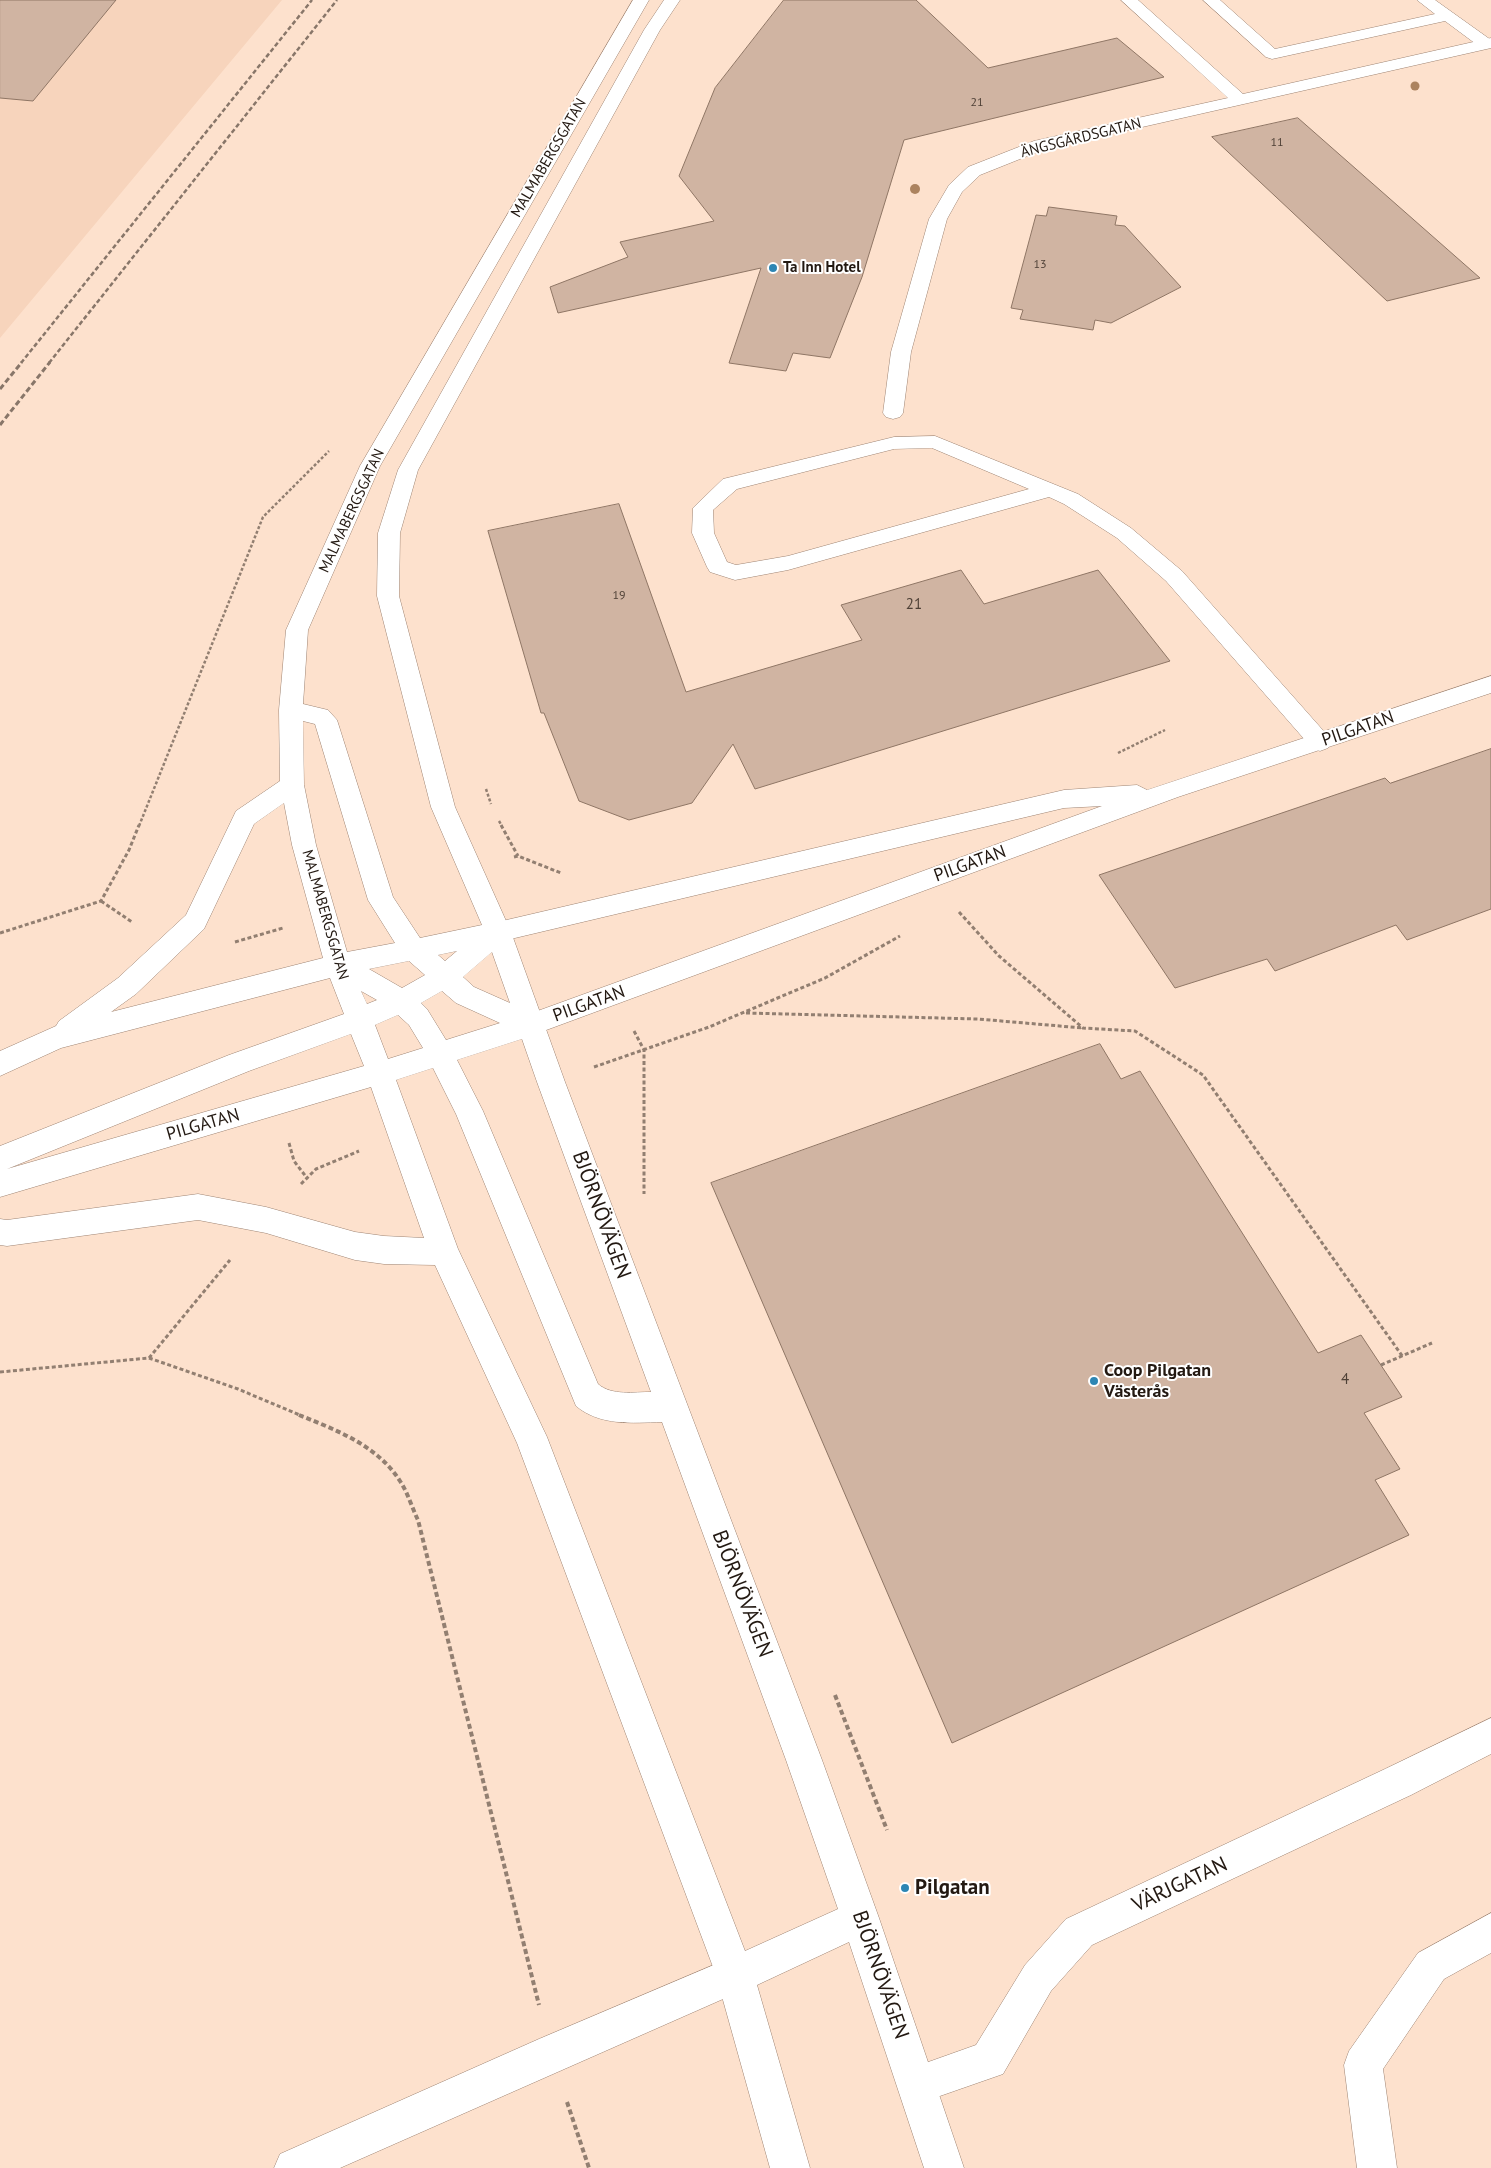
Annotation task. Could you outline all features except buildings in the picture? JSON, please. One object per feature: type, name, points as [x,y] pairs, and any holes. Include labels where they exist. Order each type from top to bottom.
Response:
[{"type":"main road","name":"MALMABERGSGATAN","points":[[380,1073],[338,965],[304,845],[292,785],[291,710],[297,630],[370,466],[641,0]]},
{"type":"main road","name":"MALMABERGSGATAN","points":[[530,1025],[498,932],[443,807],[388,596],[389,533],[408,470],[652,30],[672,0]]},
{"type":"main road","points":[[1129,0],[1240,99]]},
{"type":"main road","points":[[1211,0],[1272,54],[1448,16]]},
{"type":"main road","points":[[1426,0],[1488,44]]},
{"type":"main road","name":"ÄNGSGÄRDSGATAN","points":[[893,412],[901,352],[938,219],[954,189],[974,171],[1040,145],[1488,44]]},
{"type":"main road","points":[[1051,490],[788,563],[735,572],[718,567],[704,533],[702,508],[730,484],[894,443],[935,442],[1051,490],[1071,499],[1124,533],[1174,576],[1320,742]]},
{"type":"main road","name":"PILGATAN","points":[[0,1184],[380,1073],[530,1025],[1168,791],[1491,684]]},
{"type":"main road","points":[[291,710],[320,716],[325,720],[381,900],[414,950],[444,977],[472,998],[530,1025]]},
{"type":"main road","points":[[55,1038],[127,986],[195,922],[245,818],[292,785]]},
{"type":"main road","name":"PILGATAN","points":[[0,1064],[55,1038],[338,965],[498,932],[1064,799],[1168,791]]},
{"type":"main road","points":[[0,1159],[239,1063],[359,1020],[402,1001],[444,977],[498,932]]},
{"type":"main road","points":[[338,965],[402,1001],[424,1025],[469,1111],[584,1390],[594,1401],[608,1407],[671,1406]]},
{"type":"main road","name":"BJÖRNÖVÄGEN","points":[[530,1025],[804,1760],[860,1918],[944,2168]]},
{"type":"main road","points":[[380,1073],[444,1252],[531,1437],[735,1975],[790,2168]]},
{"type":"main road","points":[[0,1232],[198,1207],[266,1220],[354,1246],[384,1250],[444,1252]]},
{"type":"main road","name":"VÄRJGATAN","points":[[917,2085],[989,2060],[1038,1978],[1079,1932],[1398,1782],[1491,1735]]},
{"type":"main road","points":[[294,2168],[553,2053],[735,1975],[860,1918]]},
{"type":"main road","points":[[1377,2168],[1363,2065],[1430,1966],[1491,1932]]},
{"type":"path","points":[[0,933],[100,901]]},
{"type":"path","points":[[954,906],[999,956],[1084,1028]]},
{"type":"path","points":[[743,1013],[978,1019],[1135,1031],[1203,1075],[1403,1357]]},
{"type":"path","points":[[1381,1365],[1432,1343]]},
{"type":"path","points":[[0,1372],[149,1358],[238,1390],[354,1438],[382,1461],[400,1481],[418,1520],[534,1990],[576,2133],[589,2168]]},
{"type":"shaded area","points":[[0,0],[282,0],[0,338]]},
{"type":"railway","points":[[21,363],[312,0]]},
{"type":"railway","points":[[49,363],[337,0]]},
{"type":"railway","points":[[0,389],[22,362]]},
{"type":"railway","points":[[0,425],[50,362]]},
{"type":"place","name":"Ta Inn Hotel","points":[[773,268]]},
{"type":"place","name":"Coop Pilgatan Västerås","points":[[1094,1381]]},
{"type":"place","name":"Pilgatan","points":[[905,1888]]}]
